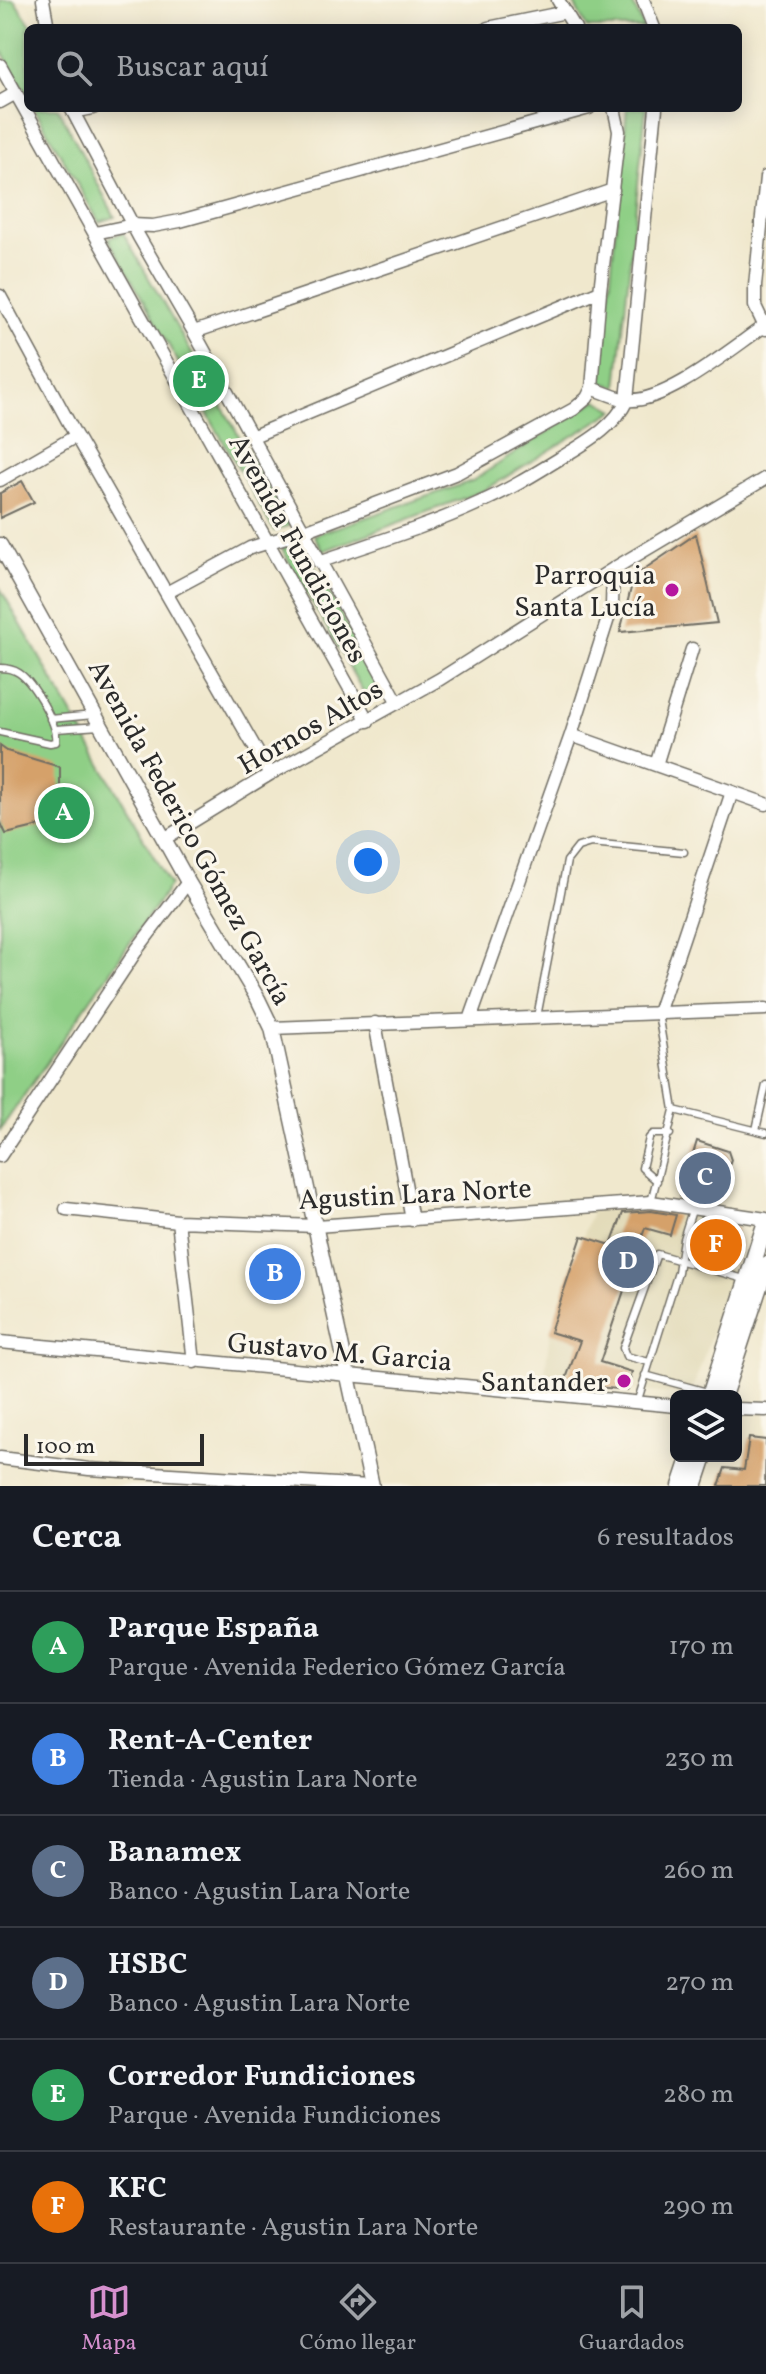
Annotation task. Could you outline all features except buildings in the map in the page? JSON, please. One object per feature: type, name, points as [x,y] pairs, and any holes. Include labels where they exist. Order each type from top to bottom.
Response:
[{"type":"main road","points":[[758,1281],[766,1220]]},
{"type":"main road","points":[[717,1390],[766,1265]]},
{"type":"main road","points":[[681,1486],[689,1462]]},
{"type":"main road","points":[[694,1486],[702,1462]]},
{"type":"street","points":[[43,0],[47,24]]},
{"type":"street","points":[[558,0],[573,24]]},
{"type":"street","points":[[643,0],[652,24]]},
{"type":"street","points":[[508,24],[566,12]]},
{"type":"street","name":"Avenida Fundiciones","points":[[0,65],[24,107]]},
{"type":"street","points":[[0,102],[16,93]]},
{"type":"street","name":"Avenida Fundiciones","points":[[27,112],[368,721]]},
{"type":"street","name":"Avenida Fundiciones","points":[[73,112],[398,703]]},
{"type":"street","points":[[95,233],[133,225],[153,226],[180,221],[575,112]]},
{"type":"street","points":[[168,592],[250,548],[302,532],[457,473],[574,409],[587,398],[592,388],[619,131],[615,112]]},
{"type":"street","points":[[319,562],[435,522],[512,487],[586,443],[620,415],[627,400],[656,112]]},
{"type":"street","points":[[592,388],[627,400],[649,399],[673,388],[764,328],[755,306],[755,286],[766,177]]},
{"type":"street","points":[[194,332],[613,190]]},
{"type":"street","points":[[251,437],[600,291]]},
{"type":"street","points":[[0,296],[76,436],[270,774]]},
{"type":"street","points":[[0,480],[76,436]]},
{"type":"street","name":"Hornos Altos","points":[[164,839],[270,774],[368,721],[766,478]]},
{"type":"street","name":"Avenida Federico Gómez García","points":[[0,545],[272,1028],[370,1486]]},
{"type":"street","points":[[470,1020],[571,735],[612,606],[613,569]]},
{"type":"street","points":[[656,765],[692,649]]},
{"type":"street","points":[[571,735],[766,804]]},
{"type":"street","points":[[658,1013],[732,792]]},
{"type":"street","points":[[0,1156],[138,948],[188,882]]},
{"type":"street","points":[[272,1028],[766,1009]]},
{"type":"street","points":[[375,1023],[412,1220]]},
{"type":"street","name":"Agustin Lara Norte","points":[[66,1209],[178,1221],[316,1226],[651,1202],[766,1220]]},
{"type":"street","points":[[178,1221],[194,1362]]},
{"type":"street","name":"Gustavo M. Garcia","points":[[0,1342],[670,1406]]},
{"type":"street","points":[[742,1409],[766,1410]]},
{"type":"street","points":[[0,1458],[89,1469],[370,1486]]},
{"type":"lane","points":[[0,668],[23,676],[37,693],[56,729],[57,741],[52,743],[0,732]]},
{"type":"lane","points":[[50,719],[97,720]]},
{"type":"lane","points":[[56,729],[97,720]]},
{"type":"lane","points":[[537,1017],[567,861],[578,847],[591,843],[684,852]]},
{"type":"lane","points":[[651,1202],[674,1110],[658,1013]]},
{"type":"lane","points":[[756,1130],[766,1085]]},
{"type":"lane","points":[[674,1110],[766,1133]]},
{"type":"lane","points":[[657,1181],[642,1168],[649,1138],[653,1134],[670,1134]]},
{"type":"lane","points":[[637,1403],[681,1259],[693,1207]]},
{"type":"lane","points":[[649,1362],[626,1356],[623,1348],[654,1257],[660,1253],[758,1281]]},
{"type":"lane","points":[[645,1375],[698,1390]]},
{"type":"shaded area","points":[[649,1207],[695,1215],[685,1240],[687,1252],[734,1271],[692,1390],[670,1390],[670,1394],[544,1381],[550,1332],[592,1211]]},
{"type":"green space","points":[[0,0],[14,0],[30,24],[24,24],[24,90],[0,48]]},
{"type":"green space","points":[[572,0],[631,0],[642,24],[585,24]]},
{"type":"green space","points":[[36,112],[60,112],[115,217],[99,222]]},
{"type":"green space","points":[[627,112],[646,112],[617,387],[601,382]]},
{"type":"green space","points":[[123,233],[290,525],[274,531],[108,238]]},
{"type":"green space","points":[[597,400],[615,410],[485,490],[323,551],[314,535],[472,481]]},
{"type":"green space","points":[[301,541],[383,693],[369,702],[282,549]]},
{"type":"green space","points":[[0,588],[170,885],[0,1130]]},
{"type":"place","name":"Corredor Fundiciones","points":[[199,381]]},
{"type":"place","name":"Parroquia Santa Lucía","points":[[672,590]]},
{"type":"place","name":"Parque España","points":[[64,813]]},
{"type":"place","name":"Banamex","points":[[705,1178]]},
{"type":"place","name":"KFC","points":[[716,1245]]},
{"type":"place","name":"HSBC","points":[[628,1262]]},
{"type":"place","name":"Rent-A-Center","points":[[275,1274]]},
{"type":"place","name":"Santander","points":[[624,1381]]}]
